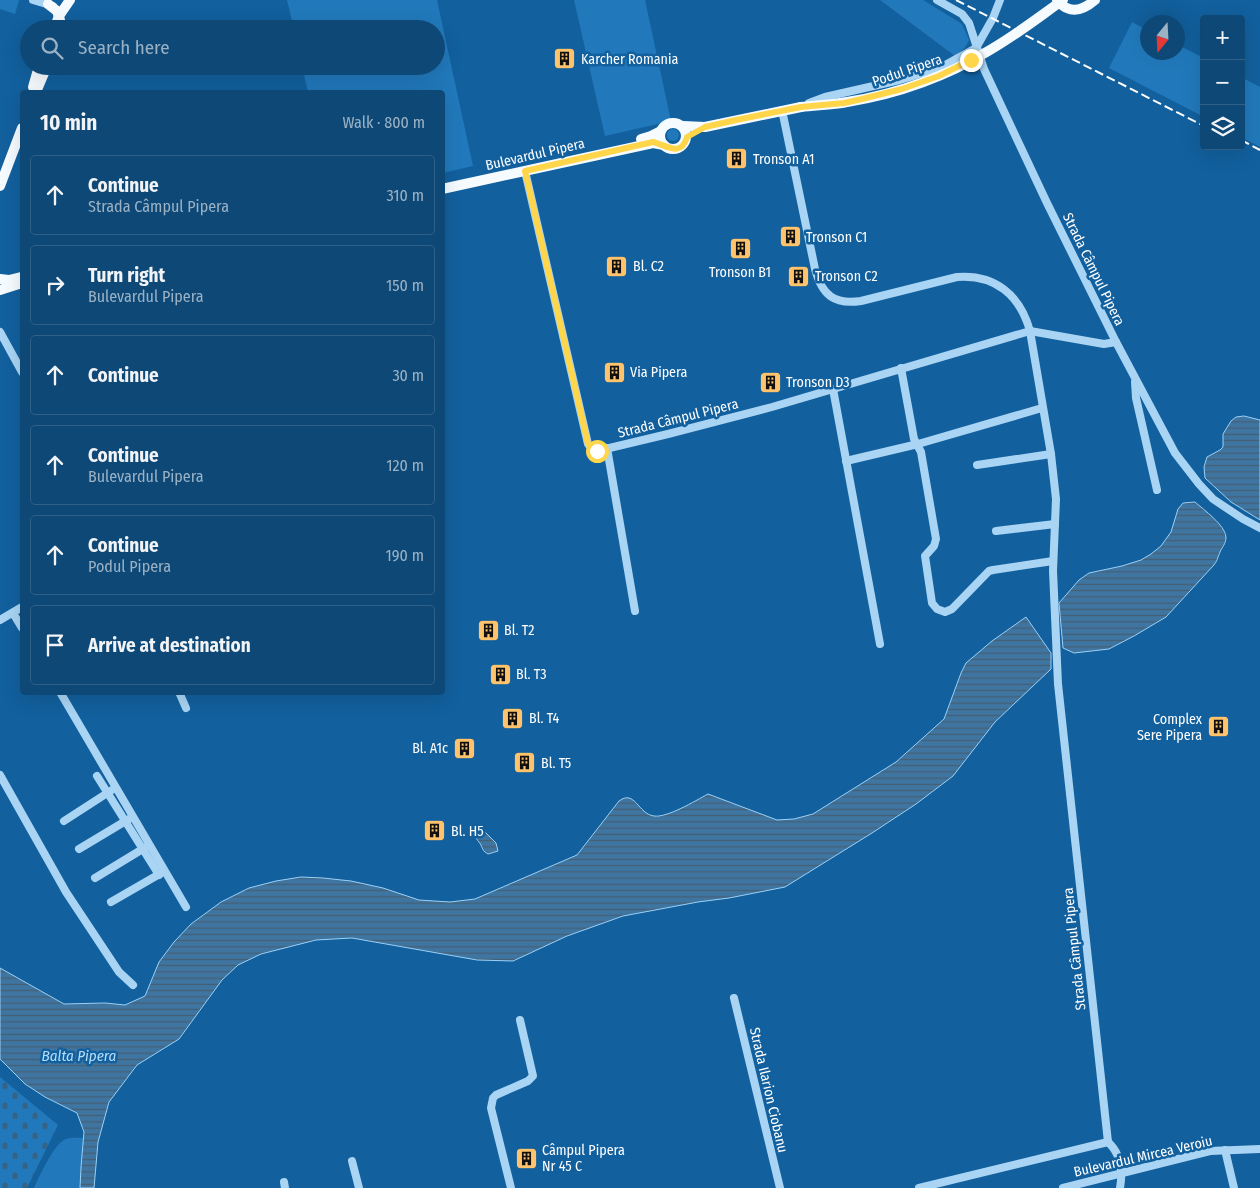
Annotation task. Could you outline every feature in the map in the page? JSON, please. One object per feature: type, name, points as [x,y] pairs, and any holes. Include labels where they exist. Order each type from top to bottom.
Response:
[{"type":"main road","points":[[1057,0],[1067,8],[1074,10],[1085,7],[1095,0]]},
{"type":"main road","name":"Podul Pipera","points":[[801,107],[844,103],[902,89],[931,79],[955,69],[990,50],[1063,0]]},
{"type":"main road","points":[[57,20],[70,2]]},
{"type":"main road","points":[[64,20],[70,2]]},
{"type":"main road","points":[[48,4],[56,9],[60,20]]},
{"type":"main road","points":[[32,90],[36,75]]},
{"type":"main road","points":[[37,90],[43,75]]},
{"type":"main road","points":[[705,127],[687,137],[684,144],[678,148],[670,149],[664,145],[660,138],[660,131],[668,123],[676,122],[683,126],[705,127],[801,107]]},
{"type":"main road","points":[[683,126],[687,137]]},
{"type":"main road","name":"Bulevardul Pipera","points":[[445,181],[651,136],[660,131]]},
{"type":"main road","points":[[0,186],[20,133]]},
{"type":"main road","name":"Bulevardul Pipera","points":[[445,188],[653,142],[664,145]]},
{"type":"main road","points":[[0,279],[8,280],[20,277]]},
{"type":"main road","points":[[0,290],[20,285]]},
{"type":"street","points":[[33,0],[58,7],[70,2]]},
{"type":"street","name":"Strada Câmpul Pipera","points":[[937,0],[966,18],[984,69],[1047,202],[1116,342],[1175,453],[1213,499],[1260,528]]},
{"type":"street","points":[[801,107],[825,97],[892,82],[940,68],[976,48],[993,18],[1000,0]]},
{"type":"street","points":[[782,110],[815,269],[823,289],[830,296],[848,303],[861,302],[957,277],[981,278],[1002,286],[1021,309],[1030,331],[1104,344],[1116,342]]},
{"type":"street","name":"Strada Câmpul Pipera","points":[[525,171],[588,444],[597,451],[772,407],[1030,331],[1056,499],[1053,592],[1058,684],[1108,1142]]},
{"type":"street","points":[[0,332],[20,368]]},
{"type":"street","points":[[900,368],[914,439],[921,452],[936,539],[934,546],[925,556],[932,603],[937,609],[945,612],[952,609],[989,571],[1053,561]]},
{"type":"street","points":[[1135,378],[1136,398],[1157,490]]},
{"type":"street","points":[[833,389],[880,644]]},
{"type":"street","points":[[846,461],[918,444],[1042,408]]},
{"type":"street","points":[[607,448],[635,611]]},
{"type":"street","points":[[977,465],[1050,454]]},
{"type":"street","points":[[996,531],[1055,524]]},
{"type":"street","points":[[0,620],[20,608]]},
{"type":"street","points":[[13,612],[20,624]]},
{"type":"street","points":[[62,695],[133,817],[146,847],[186,907]]},
{"type":"street","points":[[180,695],[186,708]]},
{"type":"street","points":[[0,775],[66,892],[119,972],[133,985]]},
{"type":"street","points":[[97,776],[125,822],[146,847]]},
{"type":"street","points":[[64,821],[116,788]]},
{"type":"street","points":[[79,848],[133,817]]},
{"type":"street","points":[[95,878],[146,847]]},
{"type":"street","points":[[111,902],[162,873]]},
{"type":"street","name":"Strada Ilarion Ciobanu","points":[[734,998],[780,1188]]},
{"type":"street","points":[[511,1188],[490,1108],[496,1095],[528,1082],[533,1076],[520,1020]]},
{"type":"street","points":[[919,1188],[1108,1142],[1117,1153],[1122,1174],[1120,1188]]},
{"type":"street","name":"Bulevardul Mircea Veroiu","points":[[1062,1188],[1210,1151],[1260,1149]]},
{"type":"street","points":[[1225,1150],[1234,1188]]},
{"type":"street","points":[[352,1161],[359,1188]]},
{"type":"street","points":[[959,1179],[961,1188]]},
{"type":"green space","points":[[0,0],[19,0],[15,14],[0,9]]},
{"type":"green space","points":[[287,0],[437,0],[441,20],[292,20]]},
{"type":"green space","points":[[574,0],[645,0],[671,121],[605,136]]},
{"type":"green space","points":[[880,0],[923,0],[962,24],[969,40],[965,48],[955,56]]},
{"type":"green space","points":[[1132,22],[1140,26],[1140,60],[1185,60],[1185,48],[1200,56],[1200,115],[1109,68]]},
{"type":"green space","points":[[445,37],[473,166],[445,173],[445,90],[308,90],[304,75],[445,75]]},
{"type":"green space","points":[[1245,79],[1260,87],[1260,147],[1245,139]]},
{"type":"green space","points":[[673,129],[679,135],[673,141],[667,135]]},
{"type":"green space","points":[[0,1077],[58,1125],[27,1188],[0,1188]]},
{"type":"green space","points":[[68,1138],[84,1138],[80,1188],[34,1188],[55,1148],[60,1143]]},
{"type":"water","points":[[1244,416],[1260,420],[1260,520],[1231,502],[1205,478],[1204,467],[1207,457],[1223,447],[1223,434],[1231,421],[1236,417]]},
{"type":"water","points":[[1195,502],[1214,518],[1225,532],[1225,542],[1213,566],[1166,617],[1134,636],[1109,649],[1074,653],[1063,648],[1059,603],[1079,580],[1089,573],[1122,566],[1141,560],[1151,554],[1161,546],[1171,532],[1178,509],[1183,503]]},
{"type":"water","name":"Balta Pipera","points":[[1026,617],[1051,653],[1051,669],[995,722],[953,776],[916,804],[785,887],[623,916],[567,936],[513,961],[477,960],[352,938],[316,940],[261,954],[238,965],[222,980],[179,1039],[137,1065],[109,1102],[98,1142],[94,1188],[80,1188],[84,1132],[77,1113],[45,1097],[25,1084],[0,1059],[0,968],[64,1004],[105,1003],[125,1005],[145,996],[159,962],[191,924],[221,902],[249,888],[301,877],[323,878],[351,881],[383,888],[419,900],[450,902],[475,899],[577,855],[619,801],[624,798],[633,800],[644,811],[654,816],[673,812],[708,794],[777,820],[794,819],[813,814],[896,762],[944,719],[966,663],[992,641]]},
{"type":"water","points":[[482,829],[496,843],[498,851],[488,854],[484,851],[476,839],[475,831]]},
{"type":"railway","points":[[956,0],[1200,124]]},
{"type":"railway","points":[[1245,142],[1260,150]]},
{"type":"place","name":"Karcher Romania","points":[[565,59]]},
{"type":"place","name":"Tronson A1","points":[[737,159]]},
{"type":"place","name":"Tronson C1","points":[[790,237]]},
{"type":"place","name":"Tronson B1","points":[[740,249]]},
{"type":"place","name":"Bl. C2","points":[[617,266]]},
{"type":"place","name":"Tronson C2","points":[[799,276]]},
{"type":"place","name":"Via Pipera","points":[[614,372]]},
{"type":"place","name":"Tronson D3","points":[[770,382]]},
{"type":"place","name":"Bl. T2","points":[[488,630]]},
{"type":"place","name":"Bl. T3","points":[[500,674]]},
{"type":"place","name":"Bl. T4","points":[[513,718]]},
{"type":"place","name":"Complex Sere Pipera","points":[[1218,727]]},
{"type":"place","name":"Bl. A1c","points":[[464,748]]},
{"type":"place","name":"Bl. T5","points":[[525,763]]},
{"type":"place","name":"Bl. H5","points":[[435,831]]},
{"type":"place","name":"Câmpul Pipera Nr 45 C","points":[[526,1158]]},
{"type":"route","points":[[597,451],[588,444],[525,171],[653,142],[674,149],[684,144],[687,137],[705,127],[782,110],[844,103],[881,95],[922,82],[955,69],[971,60]]}]
